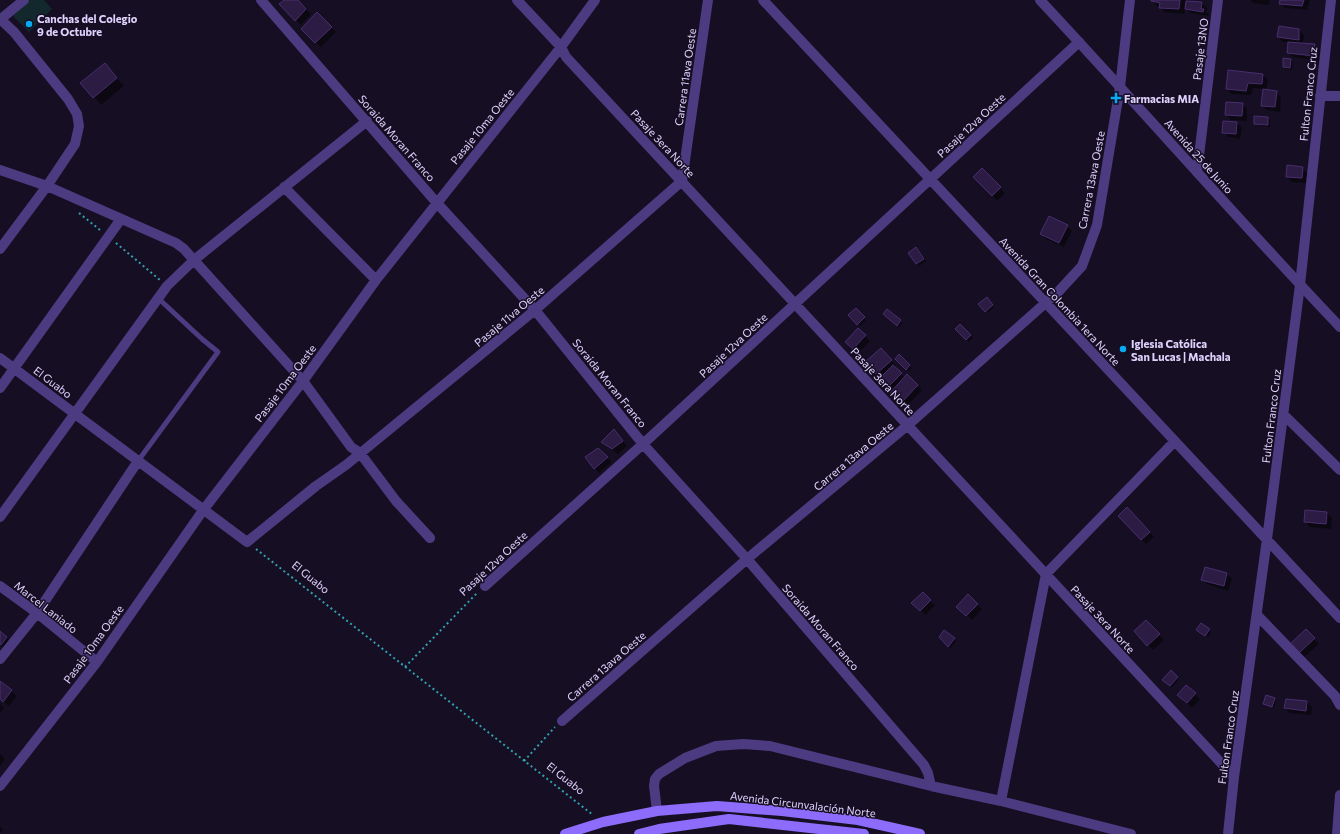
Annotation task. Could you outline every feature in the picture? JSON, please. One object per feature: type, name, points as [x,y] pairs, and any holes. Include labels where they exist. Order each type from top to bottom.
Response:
[{"type":"main road","name":"Avenida Circunvalación Norte","points":[[565,834],[588,831],[603,822],[657,811],[717,806],[782,811],[858,820],[920,834]]},
{"type":"main road","name":"Avenida Circunvalación Norte","points":[[639,834],[659,829],[729,819],[864,834]]},
{"type":"street","points":[[0,249],[75,144],[78,126],[77,114],[68,99],[14,32],[0,19],[24,0]]},
{"type":"street","name":"Soraida Moran Franco","points":[[261,0],[436,202],[535,310],[643,444],[747,559],[924,765],[928,773],[930,786]]},
{"type":"street","name":"Pasaje 3era Norte","points":[[517,0],[562,47],[566,57],[1234,777]]},
{"type":"street","name":"Pasaje 10ma Oeste","points":[[0,786],[97,662],[204,509],[302,381],[376,280],[436,202],[562,47],[595,0]]},
{"type":"street","name":"Carrera 11ava Oeste","points":[[682,181],[708,0]]},
{"type":"street","name":"Avenida Gran Colombia 1era Norte","points":[[762,0],[1340,618]]},
{"type":"street","name":"Avenida 25 de Junio","points":[[1040,0],[1340,328]]},
{"type":"street","name":"Carrera 13ava Oeste","points":[[562,721],[747,559],[908,426],[1046,303],[1082,266],[1097,224],[1120,86],[1130,0]]},
{"type":"street","name":"Pasaje 13NO","points":[[1198,172],[1218,0]]},
{"type":"street","name":"Fulton Franco Cruz","points":[[1228,834],[1234,777],[1268,540],[1300,285],[1331,0]]},
{"type":"street","name":"Pasaje 12va Oeste","points":[[485,586],[796,304],[1079,42]]},
{"type":"street","points":[[1320,96],[1340,96]]},
{"type":"street","points":[[0,517],[76,414],[167,286],[194,260],[284,186],[367,121]]},
{"type":"street","points":[[0,170],[46,186],[176,243],[184,249],[302,381],[351,447],[360,453],[396,500],[430,538]]},
{"type":"street","name":"Pasaje 11va Oeste","points":[[247,542],[316,486],[346,465],[535,310],[682,181]]},
{"type":"street","points":[[284,186],[376,280]]},
{"type":"street","points":[[0,388],[121,219]]},
{"type":"street","name":"El Guabo","points":[[0,358],[247,542]]},
{"type":"street","points":[[1283,414],[1340,470]]},
{"type":"street","points":[[1001,801],[1046,574],[1175,441]]},
{"type":"street","points":[[0,659],[37,613],[138,461]]},
{"type":"street","name":"Marcel Laniado","points":[[0,586],[37,613],[97,662]]},
{"type":"street","points":[[1257,615],[1335,696],[1340,705]]},
{"type":"street","points":[[657,811],[654,786],[655,779],[659,774],[685,758],[716,746],[743,744],[770,746],[930,786],[1001,801],[1131,834]]},
{"type":"street","points":[[1337,834],[1340,795]]},
{"type":"lane","points":[[138,461],[218,352],[159,299]]},
{"type":"path","name":"El Guabo","points":[[247,542],[603,822]]},
{"type":"path","name":"Pasaje 12va Oeste","points":[[404,667],[485,586]]},
{"type":"path","points":[[524,761],[562,721]]},
{"type":"green space","name":"Canchas del Colegio 9 de Octubre","points":[[30,0],[44,0],[52,9],[29,32],[13,16]]},
{"type":"building","points":[[284,0],[298,0],[306,9],[295,21],[279,4]]},
{"type":"building","points":[[1151,0],[1180,0],[1179,9],[1159,8],[1160,3]]},
{"type":"building","points":[[1280,0],[1304,0],[1302,6],[1279,4]]},
{"type":"building","points":[[1186,1],[1202,2],[1201,9],[1204,9],[1203,12],[1185,9]]},
{"type":"building","points":[[317,12],[332,27],[315,43],[301,29]]},
{"type":"building","points":[[1279,26],[1299,29],[1299,40],[1277,37]]},
{"type":"building","points":[[1288,42],[1315,44],[1314,56],[1287,53]]},
{"type":"building","points":[[1283,58],[1291,59],[1290,68],[1283,67]]},
{"type":"building","points":[[105,63],[117,78],[93,98],[80,83]]},
{"type":"building","points":[[1228,70],[1263,74],[1262,84],[1248,83],[1246,91],[1226,89]]},
{"type":"building","points":[[1263,89],[1277,91],[1275,107],[1261,106]]},
{"type":"building","points":[[1226,102],[1243,103],[1242,116],[1225,115]]},
{"type":"building","points":[[1254,116],[1268,117],[1268,125],[1254,124]]},
{"type":"building","points":[[1223,121],[1237,122],[1236,134],[1222,133]]},
{"type":"building","points":[[1287,165],[1303,167],[1302,178],[1286,177]]},
{"type":"building","points":[[982,168],[1001,187],[992,196],[973,177]]},
{"type":"building","points":[[1049,216],[1068,225],[1059,243],[1040,234]]},
{"type":"building","points":[[916,247],[924,259],[916,264],[908,253]]},
{"type":"building","points":[[987,297],[993,305],[985,312],[978,304]]},
{"type":"building","points":[[856,308],[865,317],[857,325],[848,315]]},
{"type":"building","points":[[887,309],[901,320],[897,326],[883,314]]},
{"type":"building","points":[[960,324],[971,335],[966,340],[955,329]]},
{"type":"building","points":[[858,328],[866,335],[853,349],[845,342]]},
{"type":"building","points":[[881,348],[892,360],[876,374],[865,362]]},
{"type":"building","points":[[899,354],[910,365],[906,370],[895,359]]},
{"type":"building","points":[[893,365],[902,373],[888,387],[879,379]]},
{"type":"building","points":[[907,374],[918,385],[901,403],[890,393]]},
{"type":"building","points":[[614,429],[623,441],[612,449],[601,442]]},
{"type":"building","points":[[598,448],[608,457],[594,469],[585,457]]},
{"type":"building","points":[[1127,507],[1150,532],[1141,540],[1118,516]]},
{"type":"building","points":[[1305,510],[1327,512],[1326,524],[1304,522]]},
{"type":"building","points":[[1205,567],[1227,573],[1224,586],[1201,580]]},
{"type":"building","points":[[923,592],[931,600],[920,611],[911,603]]},
{"type":"building","points":[[968,594],[978,604],[966,616],[956,607]]},
{"type":"building","points":[[1146,620],[1160,634],[1147,646],[1134,631]]},
{"type":"building","points":[[1201,623],[1210,629],[1205,636],[1196,630]]},
{"type":"building","points":[[1306,629],[1315,638],[1298,654],[1289,645]]},
{"type":"building","points":[[944,630],[955,638],[948,647],[939,637]]},
{"type":"building","points":[[0,631],[7,637],[1,645],[0,644]]},
{"type":"building","points":[[1171,670],[1178,677],[1170,686],[1162,680]]},
{"type":"building","points":[[0,681],[12,690],[3,702],[0,699]]},
{"type":"building","points":[[1186,685],[1196,693],[1187,703],[1177,695]]},
{"type":"building","points":[[1266,695],[1275,698],[1272,707],[1263,704]]},
{"type":"building","points":[[1286,699],[1307,701],[1306,711],[1284,708]]},
{"type":"place","name":"Canchas del Colegio 9 de Octubre","points":[[29,24]]},
{"type":"place","name":"Farmacias MIA","points":[[1116,98]]},
{"type":"place","name":"Iglesia Católica San Lucas | Machala","points":[[1123,349]]}]
